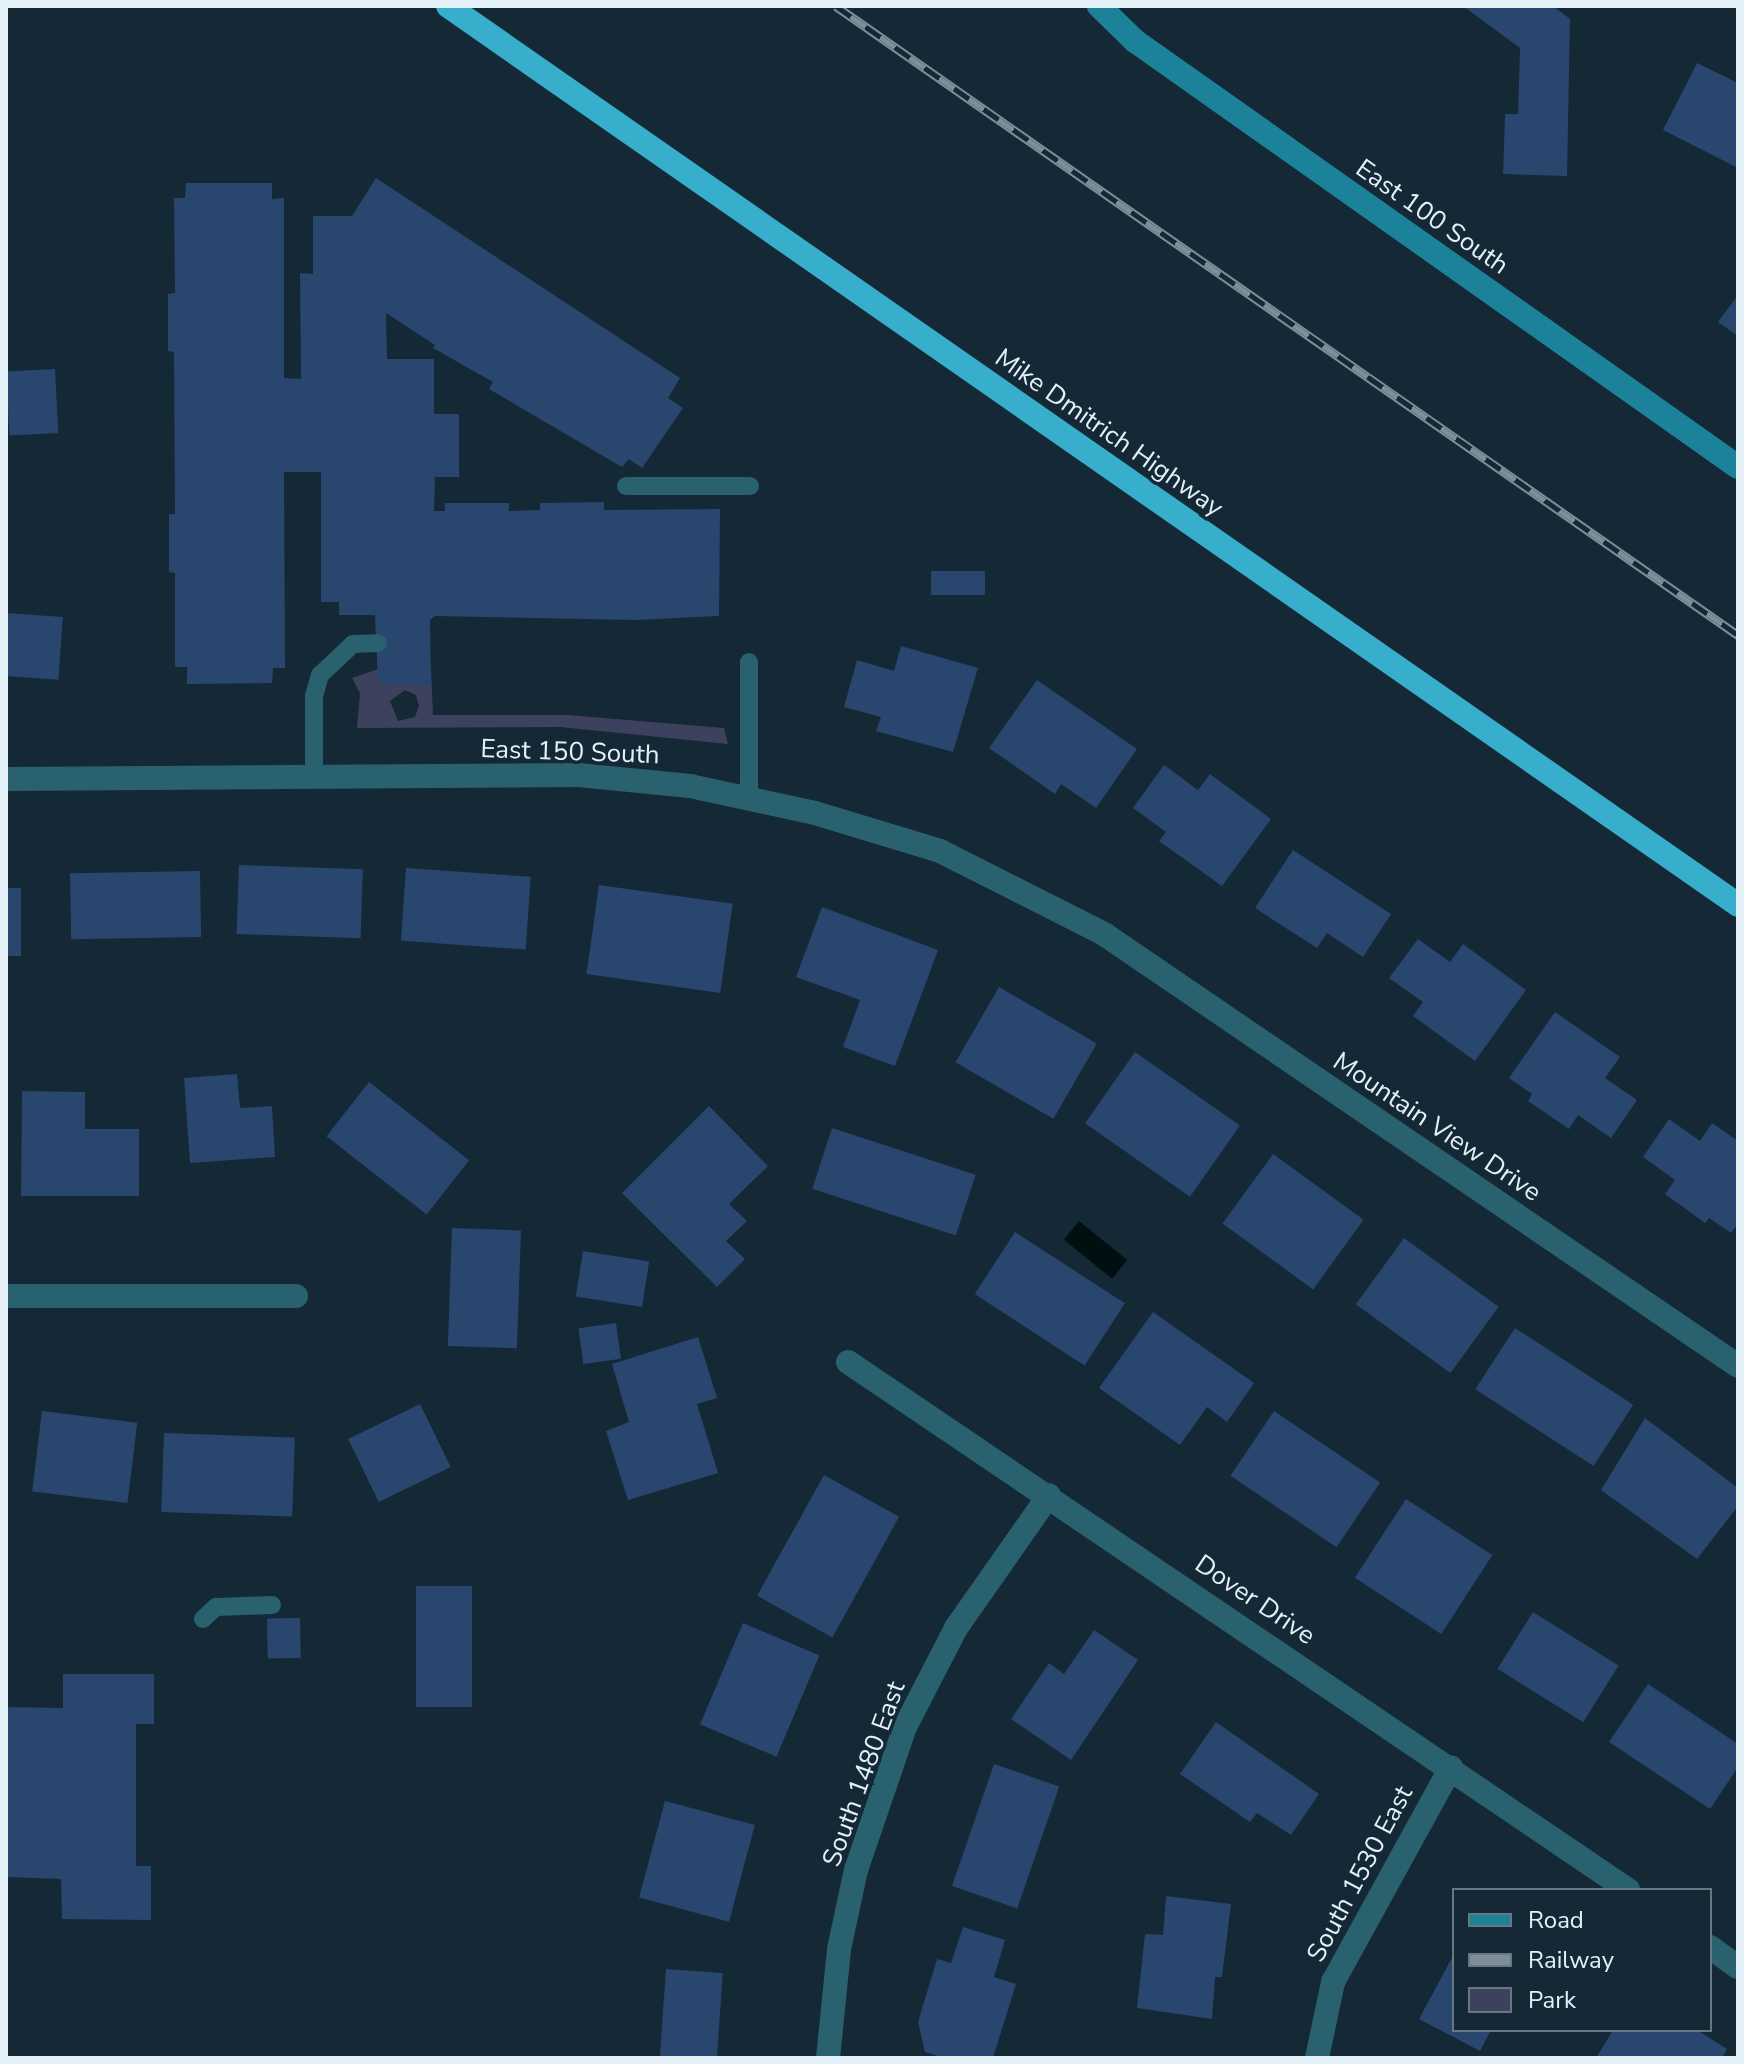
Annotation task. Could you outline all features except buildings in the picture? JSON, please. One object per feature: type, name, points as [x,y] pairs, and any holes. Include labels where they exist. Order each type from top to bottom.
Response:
[{"type":"highway","name":"Mike Dmitrich Highway","points":[[448,6],[1738,905]]},
{"type":"street","name":"East 100 South","points":[[1099,6],[1135,41],[1738,467]]},
{"type":"street","name":"East 150 South","points":[[6,779],[578,775],[690,786],[940,851],[1104,934]]},
{"type":"street","name":"Mountain View Drive","points":[[1104,934],[1738,1366]]},
{"type":"street","points":[[6,1296],[296,1296]]},
{"type":"street","name":"Dover Drive","points":[[848,1362],[1451,1767],[1625,1888]]},
{"type":"street","name":"South 1480 East","points":[[828,2058],[839,1949],[856,1870],[905,1727],[956,1628],[1049,1495]]},
{"type":"street","name":"South 1530 East","points":[[1317,2058],[1333,1982],[1451,1767]]},
{"type":"lane","points":[[626,486],[750,486]]},
{"type":"lane","points":[[314,777],[314,696],[320,675],[353,644],[378,643]]},
{"type":"lane","points":[[749,662],[749,799]]},
{"type":"lane","points":[[203,1619],[216,1607],[272,1605]]},
{"type":"green space","points":[[378,669],[431,669],[433,715],[567,715],[724,728],[728,744],[560,727],[357,728],[360,693],[352,678]],"holes":[[[405,690],[416,695],[419,706],[415,717],[398,721],[390,701]]]},
{"type":"shaded area","points":[[1079,1221],[1127,1260],[1112,1279],[1064,1240]]},
{"type":"railway","points":[[836,6],[1738,635]]}]
